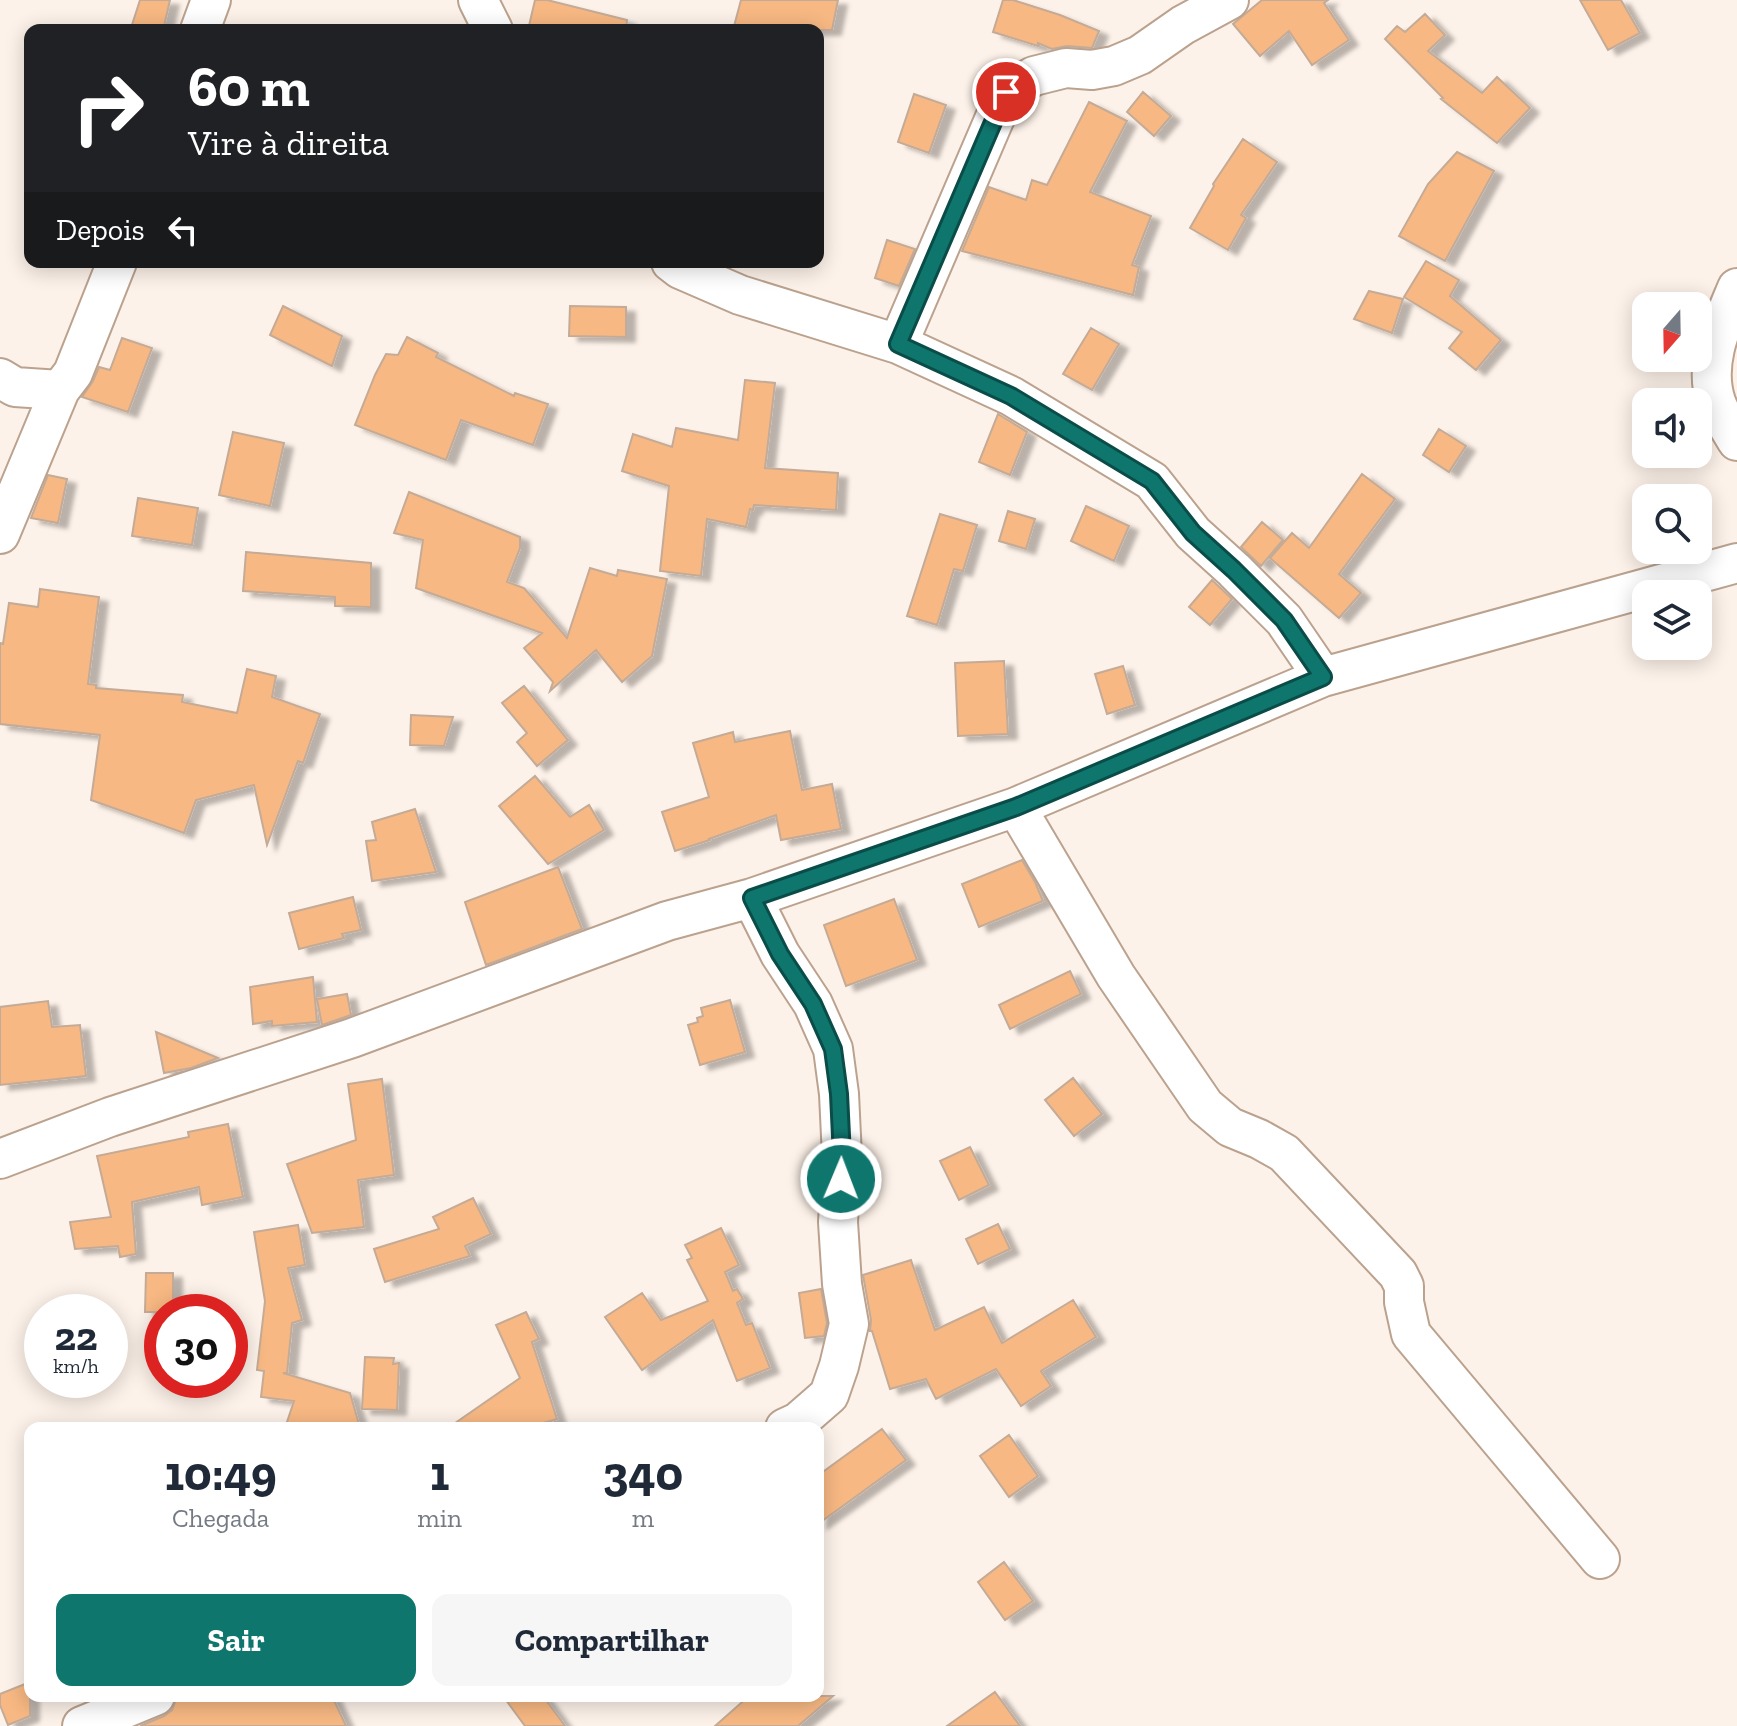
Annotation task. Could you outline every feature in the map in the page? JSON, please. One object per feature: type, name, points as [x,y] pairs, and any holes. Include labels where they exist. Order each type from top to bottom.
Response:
[{"type":"street","points":[[202,24],[211,0]]},
{"type":"street","points":[[478,0],[490,24]]},
{"type":"street","points":[[898,344],[1006,92],[1034,76],[1066,68],[1092,70],[1114,66],[1140,55],[1183,25],[1229,0]]},
{"type":"street","points":[[0,534],[60,390],[73,373],[115,268]]},
{"type":"street","points":[[679,268],[740,295],[898,344],[1011,396],[1152,481],[1193,533],[1284,620],[1323,677]]},
{"type":"street","points":[[1737,288],[1719,334],[1711,369],[1716,403],[1737,441]]},
{"type":"street","points":[[0,378],[15,387],[60,390]]},
{"type":"street","points":[[0,1159],[110,1117],[352,1038],[667,921],[752,898],[1016,807],[1323,677],[1737,563]]},
{"type":"street","points":[[1016,807],[1116,976],[1205,1106],[1230,1127],[1284,1153],[1398,1274],[1404,1286],[1411,1334],[1600,1559]]},
{"type":"street","points":[[752,898],[780,954],[813,1004],[833,1049],[839,1094],[842,1157],[838,1222],[842,1284],[849,1324],[829,1395],[798,1422]]},
{"type":"street","points":[[98,1723],[142,1702]]},
{"type":"building","points":[[140,0],[170,0],[164,24],[132,24]]},
{"type":"building","points":[[535,0],[547,0],[627,20],[627,24],[529,24]]},
{"type":"building","points":[[741,0],[838,0],[832,30],[824,30],[824,24],[735,24]]},
{"type":"building","points":[[1003,0],[1013,0],[1060,15],[1099,31],[1092,48],[1067,46],[1052,49],[993,32]]},
{"type":"building","points":[[1262,0],[1328,0],[1324,3],[1349,40],[1312,65],[1289,31],[1260,56],[1233,24]]},
{"type":"building","points":[[1580,0],[1621,0],[1640,33],[1608,50]]},
{"type":"building","points":[[1425,14],[1445,35],[1428,51],[1482,93],[1497,77],[1530,108],[1497,143],[1441,99],[1385,39],[1397,26],[1405,32]]},
{"type":"building","points":[[1143,92],[1171,116],[1154,136],[1127,112]]},
{"type":"building","points":[[914,94],[946,105],[929,153],[898,142]]},
{"type":"building","points":[[1089,102],[1127,121],[1090,192],[1151,216],[1132,265],[1139,267],[1133,295],[962,251],[989,187],[1026,200],[1032,180],[1047,185]]},
{"type":"building","points":[[1243,139],[1277,162],[1241,215],[1246,218],[1228,250],[1190,228],[1213,184]]},
{"type":"building","points":[[1457,152],[1494,171],[1445,261],[1399,236],[1428,184]]},
{"type":"building","points":[[887,240],[915,249],[899,286],[875,278]]},
{"type":"building","points":[[1426,261],[1459,280],[1450,296],[1501,340],[1476,370],[1449,348],[1462,332],[1404,297]]},
{"type":"building","points":[[1369,291],[1403,299],[1392,333],[1354,319]]},
{"type":"building","points":[[283,306],[342,336],[332,366],[270,335]]},
{"type":"building","points":[[570,306],[626,307],[626,337],[569,336]]},
{"type":"building","points":[[1091,328],[1119,344],[1092,390],[1063,374]]},
{"type":"building","points":[[407,337],[438,353],[436,357],[514,396],[515,393],[548,404],[533,445],[461,420],[446,460],[355,425],[386,354],[398,355]]},
{"type":"building","points":[[122,338],[152,348],[128,412],[82,397],[99,367],[110,370]]},
{"type":"building","points":[[745,380],[775,383],[765,468],[838,473],[836,510],[754,505],[746,527],[707,519],[701,576],[660,571],[669,486],[622,471],[633,434],[672,447],[676,428],[738,440]]},
{"type":"building","points":[[998,414],[1027,432],[1010,475],[979,462]]},
{"type":"building","points":[[1439,429],[1466,446],[1449,472],[1423,455]]},
{"type":"building","points":[[233,432],[284,443],[270,506],[219,495]]},
{"type":"building","points":[[1362,474],[1395,499],[1339,574],[1361,593],[1339,618],[1270,558],[1292,533],[1309,548]]},
{"type":"building","points":[[48,475],[67,479],[58,523],[31,518]]},
{"type":"building","points":[[409,492],[520,537],[520,548],[507,582],[524,588],[567,638],[590,568],[617,576],[618,570],[667,579],[652,656],[622,682],[596,650],[550,691],[553,682],[524,648],[542,633],[416,588],[423,540],[394,533]]},
{"type":"building","points":[[138,498],[198,508],[192,545],[132,536]]},
{"type":"building","points":[[1086,506],[1129,526],[1114,561],[1071,541]]},
{"type":"building","points":[[1008,511],[1035,519],[1026,549],[999,541]]},
{"type":"building","points":[[940,514],[977,525],[963,571],[954,569],[937,625],[907,616]]},
{"type":"building","points":[[1262,522],[1283,540],[1261,566],[1241,547]]},
{"type":"building","points":[[246,552],[371,563],[371,607],[335,606],[335,597],[243,591]]},
{"type":"building","points":[[1212,580],[1232,599],[1210,625],[1189,607]]},
{"type":"building","points":[[40,589],[99,597],[88,684],[96,685],[96,688],[183,695],[182,702],[237,713],[247,669],[276,676],[272,697],[320,714],[303,763],[298,761],[267,845],[254,785],[196,800],[184,833],[91,800],[100,735],[0,724],[0,643],[3,644],[9,603],[38,607]]},
{"type":"building","points":[[1004,661],[1008,734],[958,736],[955,663]]},
{"type":"building","points":[[1123,666],[1135,705],[1107,714],[1095,674]]},
{"type":"building","points":[[524,686],[568,740],[537,766],[517,742],[527,733],[502,703]]},
{"type":"building","points":[[411,715],[453,717],[444,746],[410,745]]},
{"type":"building","points":[[790,731],[802,790],[832,784],[841,829],[781,840],[776,815],[675,851],[662,812],[709,797],[693,743],[733,732],[735,742]]},
{"type":"building","points":[[535,776],[570,817],[589,805],[604,830],[548,864],[499,806]]},
{"type":"building","points":[[415,809],[436,872],[372,881],[366,841],[376,840],[372,822]]},
{"type":"building","points":[[1022,860],[1043,901],[979,927],[962,884]]},
{"type":"building","points":[[558,867],[582,929],[486,965],[465,902]]},
{"type":"building","points":[[353,897],[361,930],[342,934],[344,938],[299,949],[289,913]]},
{"type":"building","points":[[894,899],[917,960],[846,986],[824,925]]},
{"type":"building","points":[[1070,971],[1081,994],[1010,1029],[999,1005]]},
{"type":"building","points":[[313,977],[317,1022],[272,1026],[272,1021],[253,1024],[250,987]]},
{"type":"building","points":[[347,994],[351,1015],[322,1025],[317,999]]},
{"type":"building","points":[[730,1000],[745,1052],[700,1065],[688,1025],[698,1022],[697,1018],[703,1016],[701,1008]]},
{"type":"building","points":[[48,1001],[52,1027],[80,1025],[86,1076],[0,1085],[0,1007]]},
{"type":"building","points":[[156,1032],[218,1058],[191,1068],[164,1073]]},
{"type":"building","points":[[1073,1078],[1102,1114],[1074,1136],[1045,1100]]},
{"type":"building","points":[[382,1079],[394,1175],[358,1180],[364,1227],[312,1233],[287,1164],[356,1140],[348,1084]]},
{"type":"building","points":[[228,1124],[243,1197],[202,1205],[199,1187],[132,1202],[136,1254],[120,1257],[118,1246],[75,1249],[70,1222],[111,1217],[97,1156],[189,1137],[188,1132]]},
{"type":"building","points":[[970,1147],[989,1185],[959,1200],[940,1161]]},
{"type":"building","points":[[473,1198],[491,1234],[465,1246],[470,1256],[385,1282],[374,1249],[439,1229],[433,1217]]},
{"type":"building","points":[[998,1224],[1010,1249],[978,1264],[966,1239]]},
{"type":"building","points":[[298,1225],[305,1265],[288,1268],[302,1320],[292,1323],[287,1373],[283,1373],[350,1393],[358,1422],[287,1422],[294,1401],[261,1397],[264,1371],[257,1370],[265,1301],[254,1232]]},
{"type":"building","points":[[721,1228],[739,1265],[725,1272],[733,1291],[737,1289],[743,1299],[737,1303],[746,1325],[752,1323],[770,1368],[737,1381],[713,1320],[642,1370],[605,1317],[642,1293],[661,1320],[708,1301],[687,1260],[692,1258],[685,1245]]},
{"type":"building","points":[[911,1260],[935,1330],[984,1307],[1002,1343],[1073,1300],[1096,1337],[1041,1371],[1051,1386],[1021,1406],[996,1369],[936,1399],[926,1379],[890,1389],[870,1331],[863,1275]]},
{"type":"building","points":[[146,1273],[173,1273],[173,1294],[145,1294]]},
{"type":"building","points":[[821,1289],[827,1323],[824,1336],[805,1338],[799,1293]]},
{"type":"building","points":[[526,1312],[539,1339],[532,1342],[557,1419],[547,1422],[457,1422],[520,1378],[496,1325]]},
{"type":"building","points":[[365,1357],[394,1358],[393,1364],[399,1363],[397,1410],[362,1409]]},
{"type":"building","points":[[882,1429],[906,1460],[824,1520],[824,1471]]},
{"type":"building","points":[[1009,1435],[1038,1476],[1009,1497],[980,1456]]},
{"type":"building","points":[[1004,1562],[1033,1601],[1005,1620],[978,1582]]},
{"type":"building","points":[[24,1684],[24,1702],[30,1702],[30,1716],[8,1725],[0,1705],[0,1694]]},
{"type":"building","points":[[995,1692],[1020,1726],[947,1726]]},
{"type":"building","points":[[824,1696],[833,1696],[798,1726],[715,1726],[742,1702],[824,1702]]},
{"type":"building","points":[[175,1702],[335,1702],[346,1726],[140,1726],[172,1710]]},
{"type":"building","points":[[507,1702],[547,1702],[565,1726],[525,1726]]},
{"type":"route","points":[[841,1179],[839,1094],[833,1049],[813,1004],[780,954],[752,898],[1016,807],[1323,677],[1284,620],[1193,533],[1152,481],[1011,396],[898,344],[1006,92]]}]
